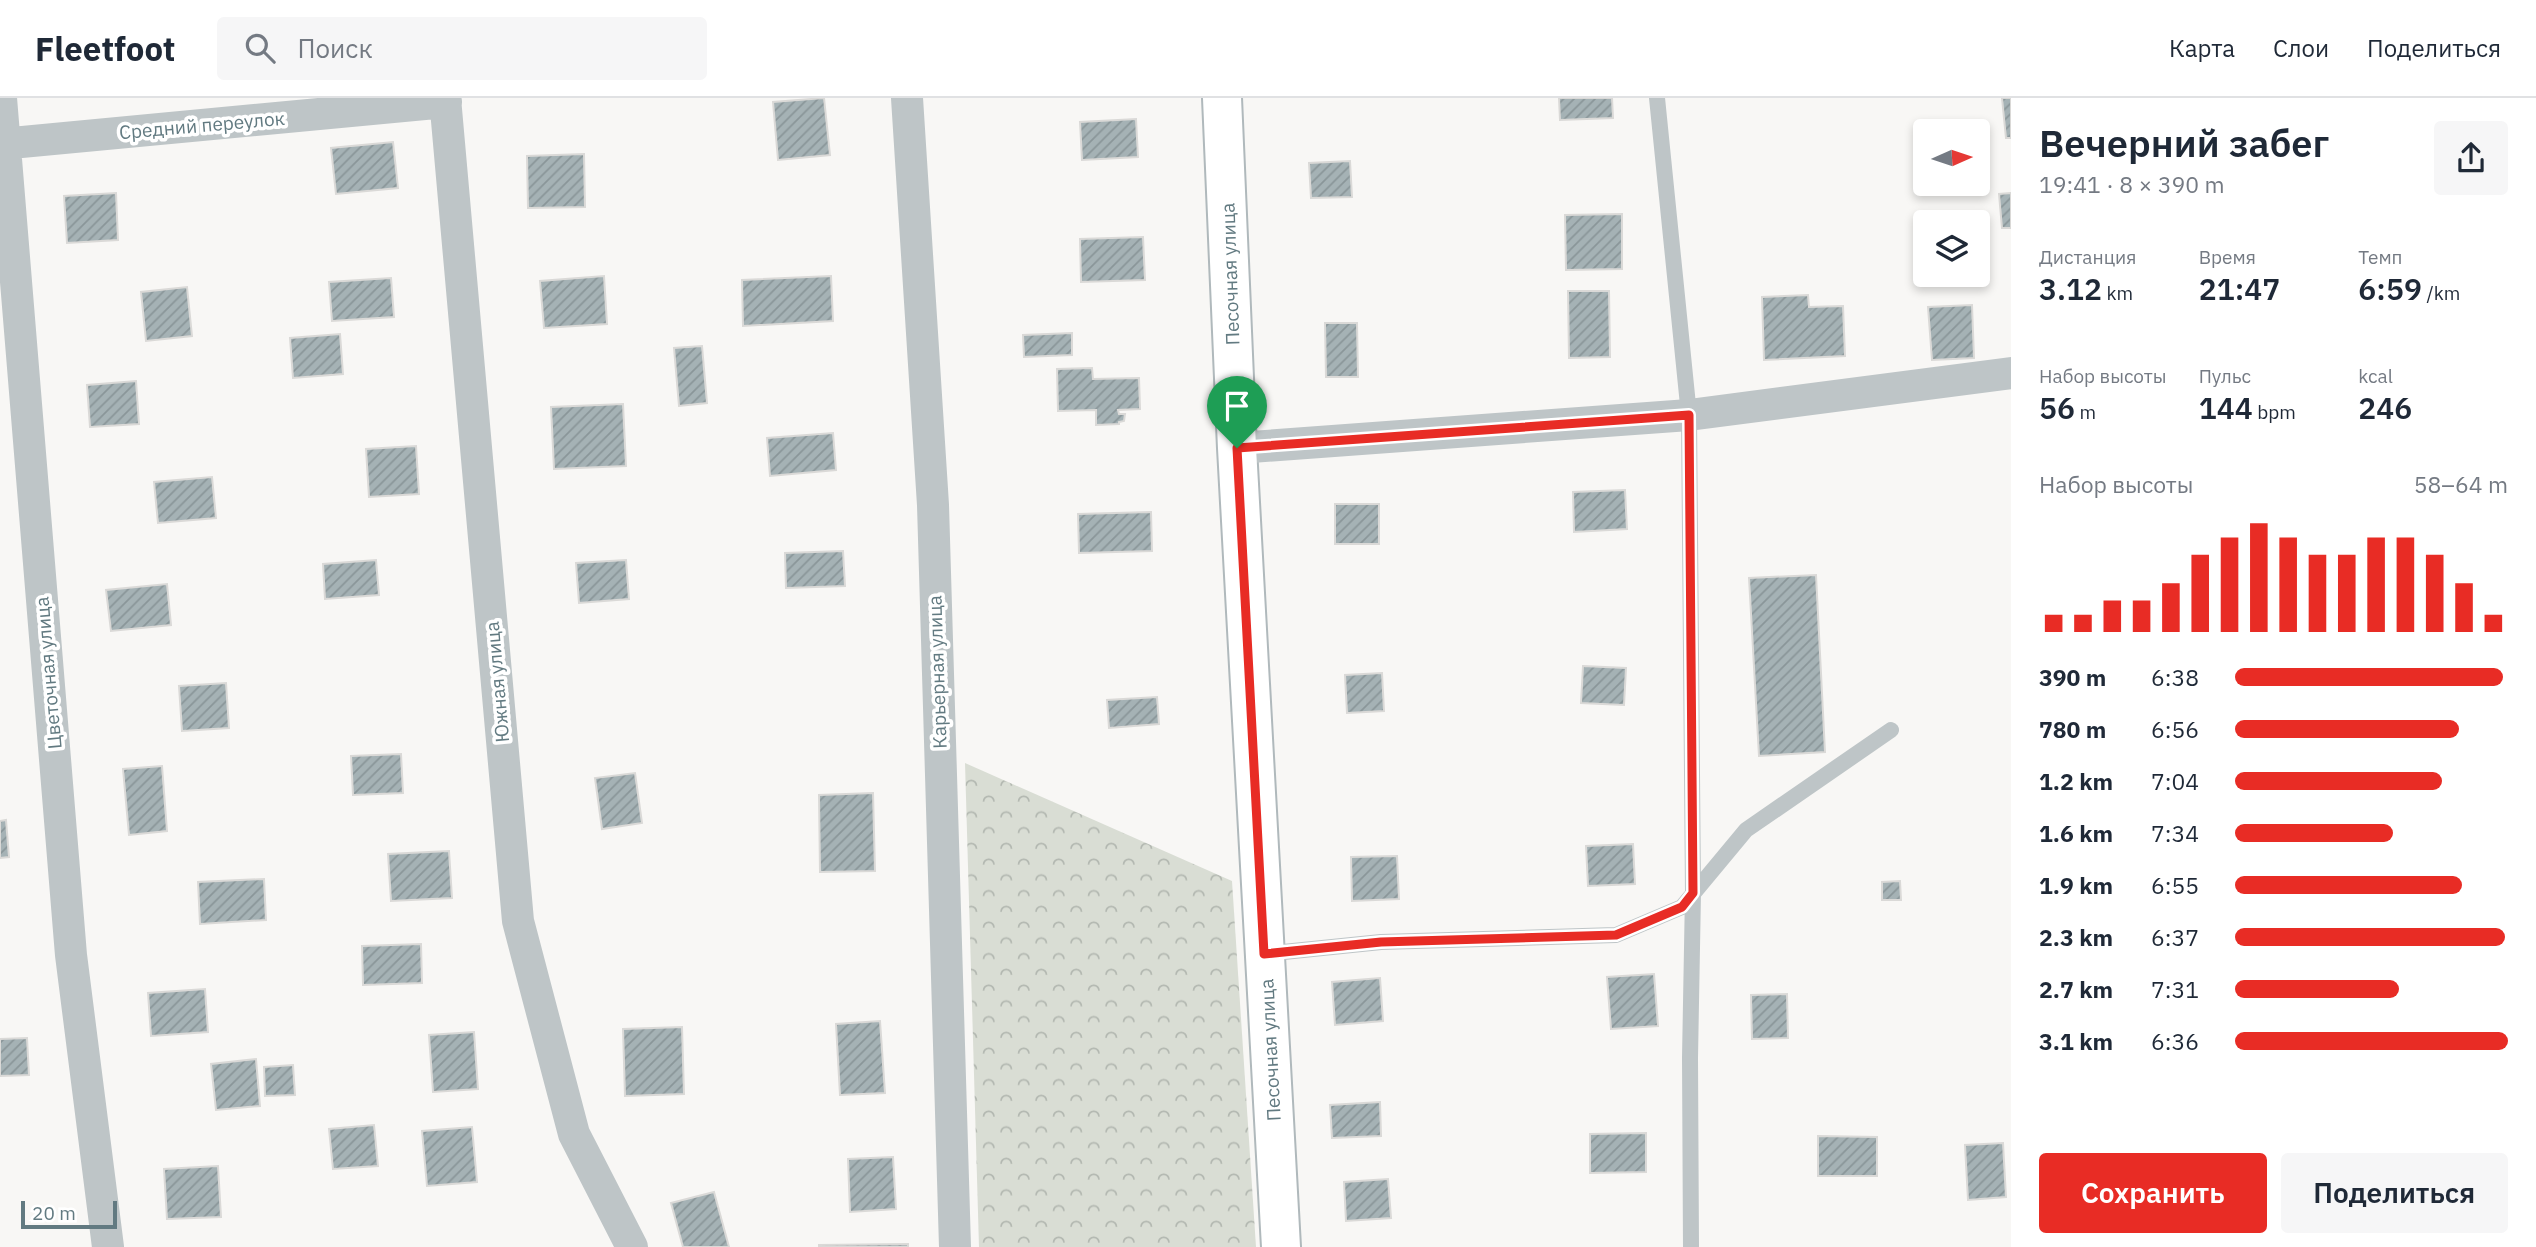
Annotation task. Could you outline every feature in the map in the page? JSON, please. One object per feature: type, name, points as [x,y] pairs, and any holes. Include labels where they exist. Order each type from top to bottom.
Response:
[{"type":"street","name":"Цветочная улица","points":[[1,98],[71,955],[108,1247]]},
{"type":"street","name":"Карьерная улица","points":[[907,98],[933,505],[955,1247]]},
{"type":"street","name":"Песочная улица","points":[[1222,98],[1237,448],[1281,1247]]},
{"type":"street","name":"Средний переулок","points":[[3,144],[446,100]]},
{"type":"street","name":"Южная улица","points":[[446,100],[518,921],[574,1134],[632,1247]]},
{"type":"street","points":[[1237,448],[1689,415],[2011,373]]},
{"type":"lane","points":[[1657,98],[1689,415],[1693,893],[1691,1247]]},
{"type":"lane","points":[[1264,954],[1381,942],[1616,935],[1682,907],[1746,830],[1891,730]]},
{"type":"green space","points":[[965,763],[1232,881],[1256,1247],[979,1247]]},
{"type":"building","points":[[824,98],[830,155],[778,160],[773,102]]},
{"type":"building","points":[[1559,98],[1612,98],[1613,118],[1560,120]]},
{"type":"building","points":[[2002,98],[2011,98],[2011,138],[2006,138]]},
{"type":"building","points":[[1136,119],[1138,157],[1082,160],[1080,122]]},
{"type":"building","points":[[393,142],[398,188],[336,194],[331,148]]},
{"type":"building","points":[[584,154],[585,207],[528,208],[527,156]]},
{"type":"building","points":[[1350,161],[1352,197],[1311,198],[1309,163]]},
{"type":"building","points":[[116,193],[118,240],[67,243],[64,196]]},
{"type":"building","points":[[2011,193],[2011,228],[2002,228],[1999,194]]},
{"type":"building","points":[[1622,214],[1622,269],[1566,270],[1565,215]]},
{"type":"building","points":[[1143,237],[1145,280],[1081,282],[1080,239]]},
{"type":"building","points":[[604,276],[607,324],[544,328],[540,281]]},
{"type":"building","points":[[831,276],[833,321],[743,326],[742,280]]},
{"type":"building","points":[[391,278],[394,317],[332,321],[329,282]]},
{"type":"building","points":[[187,287],[192,336],[146,341],[141,292]]},
{"type":"building","points":[[1568,291],[1609,291],[1610,357],[1569,358]]},
{"type":"building","points":[[1808,295],[1809,307],[1843,306],[1845,356],[1764,360],[1762,297]]},
{"type":"building","points":[[1972,305],[1974,358],[1932,360],[1928,307]]},
{"type":"building","points":[[1325,323],[1357,323],[1358,377],[1326,377]]},
{"type":"building","points":[[1072,333],[1072,355],[1024,357],[1023,335]]},
{"type":"building","points":[[340,334],[343,374],[293,378],[290,338]]},
{"type":"building","points":[[702,346],[707,403],[679,406],[674,348]]},
{"type":"building","points":[[1092,368],[1093,379],[1139,378],[1140,409],[1118,410],[1119,414],[1125,414],[1124,421],[1119,424],[1096,425],[1096,410],[1058,411],[1057,369]]},
{"type":"building","points":[[136,381],[139,424],[90,427],[87,385]]},
{"type":"building","points":[[623,404],[626,466],[554,469],[551,407]]},
{"type":"building","points":[[833,433],[836,470],[770,476],[767,438]]},
{"type":"building","points":[[416,446],[419,494],[369,497],[366,449]]},
{"type":"building","points":[[212,477],[216,518],[158,523],[154,482]]},
{"type":"building","points":[[1625,490],[1627,529],[1574,532],[1573,492]]},
{"type":"building","points":[[1335,504],[1379,504],[1379,544],[1335,544]]},
{"type":"building","points":[[1151,512],[1152,551],[1079,553],[1078,514]]},
{"type":"building","points":[[843,551],[845,586],[786,588],[785,553]]},
{"type":"building","points":[[376,560],[379,595],[325,599],[323,564]]},
{"type":"building","points":[[626,560],[629,599],[579,603],[576,563]]},
{"type":"building","points":[[1816,575],[1825,752],[1759,756],[1749,578]]},
{"type":"building","points":[[167,584],[171,625],[111,631],[106,590]]},
{"type":"building","points":[[1583,666],[1626,668],[1624,705],[1581,703]]},
{"type":"building","points":[[1382,673],[1384,711],[1347,713],[1345,675]]},
{"type":"building","points":[[226,683],[229,728],[182,731],[179,686]]},
{"type":"building","points":[[1157,697],[1159,724],[1109,728],[1107,700]]},
{"type":"building","points":[[401,754],[403,793],[353,795],[351,756]]},
{"type":"building","points":[[162,766],[167,831],[129,835],[123,769]]},
{"type":"building","points":[[635,773],[642,823],[602,829],[595,778]]},
{"type":"building","points":[[873,793],[875,871],[820,872],[819,795]]},
{"type":"building","points":[[6,820],[9,857],[0,858],[0,821]]},
{"type":"building","points":[[1633,844],[1635,884],[1588,886],[1586,846]]},
{"type":"building","points":[[449,851],[452,898],[391,901],[388,854]]},
{"type":"building","points":[[1397,856],[1399,899],[1352,901],[1351,857]]},
{"type":"building","points":[[264,879],[266,920],[200,924],[198,882]]},
{"type":"building","points":[[1900,881],[1901,900],[1882,900],[1882,882]]},
{"type":"building","points":[[421,944],[422,983],[363,985],[362,946]]},
{"type":"building","points":[[1654,974],[1658,1026],[1611,1029],[1607,977]]},
{"type":"building","points":[[1380,978],[1383,1021],[1335,1025],[1332,982]]},
{"type":"building","points":[[205,989],[208,1032],[151,1036],[148,993]]},
{"type":"building","points":[[1787,994],[1788,1038],[1752,1039],[1751,995]]},
{"type":"building","points":[[880,1021],[885,1093],[840,1095],[836,1024]]},
{"type":"building","points":[[682,1027],[684,1094],[625,1096],[623,1029]]},
{"type":"building","points":[[474,1032],[478,1089],[433,1092],[429,1035]]},
{"type":"building","points":[[27,1038],[29,1075],[0,1076],[0,1039]]},
{"type":"building","points":[[256,1059],[260,1106],[216,1110],[211,1064]]},
{"type":"building","points":[[293,1065],[295,1095],[265,1096],[264,1067]]},
{"type":"building","points":[[1380,1102],[1381,1136],[1332,1138],[1330,1105]]},
{"type":"building","points":[[374,1125],[378,1166],[333,1169],[329,1129]]},
{"type":"building","points":[[472,1127],[477,1182],[427,1186],[422,1131]]},
{"type":"building","points":[[1646,1133],[1646,1172],[1590,1173],[1590,1134]]},
{"type":"building","points":[[1818,1136],[1877,1137],[1877,1176],[1818,1176]]},
{"type":"building","points":[[2003,1143],[2006,1197],[1968,1200],[1965,1145]]},
{"type":"building","points":[[893,1157],[896,1209],[850,1212],[848,1159]]},
{"type":"building","points":[[218,1166],[221,1217],[167,1219],[164,1169]]},
{"type":"building","points":[[1388,1179],[1391,1218],[1346,1221],[1344,1182]]},
{"type":"building","points":[[714,1192],[729,1247],[683,1247],[671,1203]]},
{"type":"building","points":[[908,1244],[908,1247],[819,1247],[819,1245]]},
{"type":"route","points":[[1689,415],[1693,893],[1682,907],[1616,935],[1381,942],[1264,954],[1237,448],[1689,415]]}]
